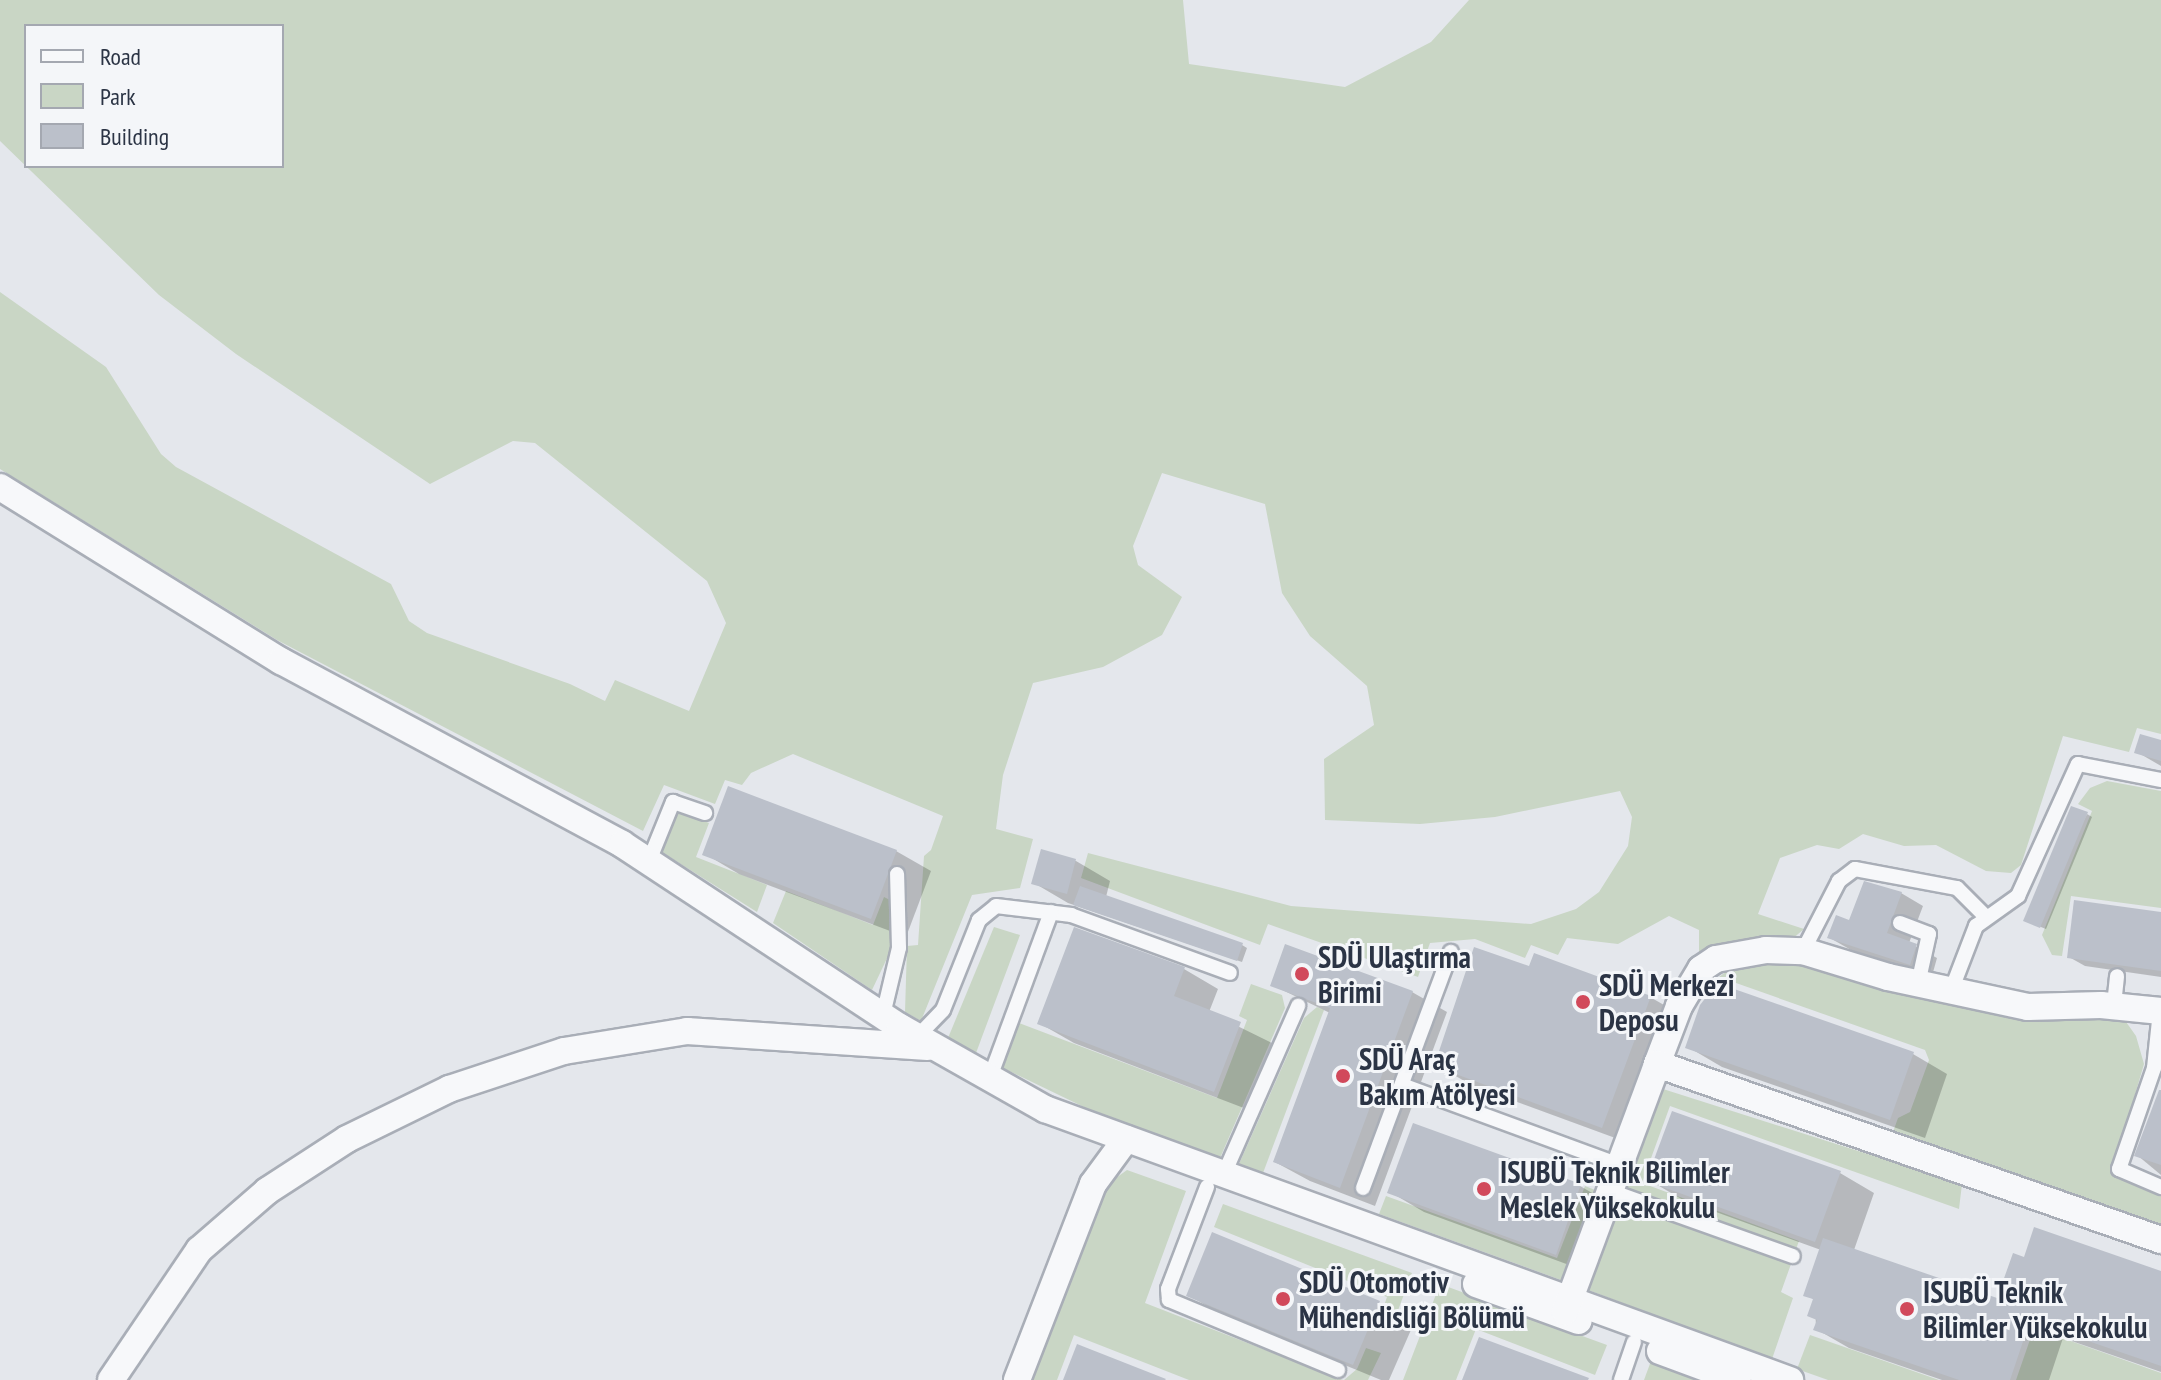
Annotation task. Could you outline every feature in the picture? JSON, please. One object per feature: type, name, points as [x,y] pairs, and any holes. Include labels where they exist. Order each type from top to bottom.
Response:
[{"type":"street","points":[[0,487],[281,661],[649,861],[926,1043],[1045,1109],[1120,1146],[1215,1181],[1567,1307],[1779,1378]]},
{"type":"street","points":[[1567,1307],[1679,1006],[1701,969],[1727,956],[1803,951],[1918,984],[2041,1009],[2114,1005],[2161,1011]]},
{"type":"street","points":[[111,1380],[199,1250],[267,1191],[347,1139],[449,1089],[564,1051],[687,1031],[926,1043]]},
{"type":"street","points":[[1657,1064],[2161,1240]]},
{"type":"street","points":[[1017,1380],[1093,1184],[1120,1146]]},
{"type":"street","points":[[1567,1307],[1634,1342],[1738,1380]]},
{"type":"lane","points":[[1951,991],[1966,943],[1986,917],[2018,896],[2078,764],[2161,780]]},
{"type":"lane","points":[[649,861],[673,802],[705,813]]},
{"type":"lane","points":[[1803,951],[1839,881],[1855,869],[1957,888],[1986,917]]},
{"type":"lane","points":[[883,1015],[899,948],[897,874]]},
{"type":"lane","points":[[926,1043],[985,910],[996,906],[1051,912],[1230,973]]},
{"type":"lane","points":[[989,1080],[1051,912]]},
{"type":"lane","points":[[1900,923],[1929,934],[1918,984]]},
{"type":"lane","points":[[1363,1188],[1451,952]]},
{"type":"lane","points":[[2114,1005],[2117,976]]},
{"type":"lane","points":[[1298,1006],[1215,1181],[1168,1289],[1169,1300],[1338,1370]]},
{"type":"lane","points":[[2161,1011],[2154,1068],[2119,1169],[2161,1187]]},
{"type":"lane","points":[[1402,1085],[1620,1165]]},
{"type":"lane","points":[[1610,1191],[1793,1256]]},
{"type":"lane","points":[[1621,1380],[1634,1342]]},
{"type":"green space","points":[[0,0],[1183,0],[1189,64],[1345,87],[1431,42],[1469,0],[2161,0],[2161,734],[2137,728],[2129,752],[2063,736],[2021,865],[2011,873],[1986,871],[1936,845],[1904,846],[1863,834],[1839,849],[1817,845],[1780,858],[1758,914],[1804,929],[1791,940],[1699,956],[1699,930],[1669,916],[1618,944],[1567,938],[1558,955],[1531,945],[1525,958],[1475,939],[1430,943],[1418,977],[1268,924],[1260,945],[1081,878],[1088,853],[1291,906],[1531,924],[1576,909],[1599,892],[1628,846],[1632,817],[1620,791],[1495,817],[1420,824],[1325,820],[1324,759],[1374,725],[1367,686],[1310,636],[1282,593],[1265,504],[1162,473],[1133,546],[1138,565],[1182,597],[1162,635],[1103,667],[1033,683],[1003,775],[996,829],[1033,839],[1020,888],[972,895],[921,1021],[905,1012],[907,946],[918,945],[924,856],[931,850],[943,816],[793,754],[751,773],[742,785],[725,780],[715,804],[664,785],[643,831],[277,640],[0,469],[0,292],[106,367],[161,454],[176,467],[391,584],[409,621],[427,633],[570,684],[605,701],[615,680],[689,711],[726,623],[707,581],[535,443],[513,441],[430,484],[236,354],[159,295],[28,168],[284,168],[284,24],[24,24],[24,164],[0,141]]},
{"type":"green space","points":[[2107,781],[2161,791],[2161,908],[2071,896],[2062,956],[2052,955],[2042,935],[2092,811],[2078,804],[2090,788]]},
{"type":"green space","points":[[677,810],[709,823],[696,857],[767,885],[757,912],[660,851]]},
{"type":"green space","points":[[786,891],[873,925],[884,897],[890,900],[890,952],[872,990],[773,923]]},
{"type":"green space","points":[[994,927],[1020,935],[976,1053],[948,1038]]},
{"type":"green space","points":[[1770,958],[1820,965],[1931,1001],[2028,1016],[2124,1019],[2136,1036],[2144,1064],[2113,1170],[2121,1179],[2161,1194],[2161,1225],[1893,1132],[1898,1118],[1910,1112],[1929,1060],[1925,1050],[1719,977],[1732,967]]},
{"type":"green space","points":[[1251,984],[1282,995],[1285,1008],[1220,1158],[1088,1109],[1003,1068],[1019,1023],[1217,1098],[1247,1020],[1239,1016]]},
{"type":"green space","points":[[1317,1007],[1324,1010],[1263,1173],[1239,1164],[1304,1018]]},
{"type":"green space","points":[[1663,1089],[1962,1184],[1959,1209],[1670,1106],[1642,1183],[1799,1241],[1796,1249],[1626,1188]]},
{"type":"green space","points":[[1127,1170],[1186,1191],[1145,1303],[1343,1380],[1189,1380],[1074,1335],[1057,1380],[1030,1380],[1102,1197],[1109,1183]]},
{"type":"green space","points":[[1585,1186],[1595,1190],[1561,1280],[1379,1214],[1386,1196],[1557,1258]]},
{"type":"green space","points":[[1620,1202],[1791,1264],[1781,1292],[1793,1298],[1772,1359],[1588,1290]]},
{"type":"green space","points":[[1223,1204],[1412,1273],[1391,1329],[1378,1323],[1387,1297],[1214,1227]]},
{"type":"green space","points":[[1440,1284],[1607,1345],[1595,1375],[1476,1329],[1456,1380],[1403,1380]]},
{"type":"green space","points":[[2034,1328],[2161,1373],[2161,1380],[2016,1380]]},
{"type":"green space","points":[[1810,1335],[1939,1380],[1828,1380],[1797,1369]]},
{"type":"green space","points":[[1366,1348],[1381,1353],[1368,1380],[1344,1380],[1357,1369]]},
{"type":"green space","points":[[1651,1361],[1702,1380],[1644,1380]]},
{"type":"building","points":[[2140,734],[2161,740],[2161,761],[2134,753]]},
{"type":"building","points":[[728,786],[897,850],[871,919],[702,855]]},
{"type":"building","points":[[2071,806],[2088,812],[2040,928],[2023,921]]},
{"type":"building","points":[[1041,849],[1076,859],[1067,894],[1031,884]]},
{"type":"building","points":[[1864,881],[1902,892],[1887,933],[1917,944],[1910,965],[1827,938],[1836,915],[1849,920]]},
{"type":"building","points":[[1080,886],[1243,943],[1237,961],[1073,905]]},
{"type":"building","points":[[2074,900],[2161,912],[2161,971],[2067,958]]},
{"type":"building","points":[[1074,927],[1185,967],[1174,996],[1241,1022],[1214,1092],[1037,1024]]},
{"type":"building","name":"SDÜ Araç Bakım Atölyesi","points":[[1285,944],[1413,991],[1340,1188],[1273,1162],[1330,1008],[1270,986]]},
{"type":"building","points":[[1474,947],[1529,966],[1534,953],[1651,996],[1602,1128],[1434,1066]]},
{"type":"building","points":[[1717,983],[1914,1052],[1890,1120],[1685,1048],[1700,1005]]},
{"type":"building","points":[[2161,1090],[2161,1165],[2134,1156]]},
{"type":"building","points":[[1672,1111],[1841,1171],[1815,1242],[1646,1181]]},
{"type":"building","name":"ISUBÜ Teknik Bilimler Meslek Yüksekokulu","points":[[1413,1123],[1581,1184],[1556,1255],[1387,1193]]},
{"type":"building","points":[[2034,1227],[2161,1271],[2161,1366],[2030,1321],[2010,1380],[1959,1380],[1813,1330],[1817,1320],[1807,1316],[1813,1299],[1803,1296],[1823,1238],[1997,1298],[2013,1253],[2024,1257]]},
{"type":"building","name":"SDÜ Otomotiv Mühendisliği Bölümü","points":[[1212,1232],[1380,1301],[1353,1365],[1186,1296]]},
{"type":"building","points":[[1479,1337],[1589,1378],[1462,1380]]},
{"type":"building","points":[[1077,1344],[1166,1379],[1063,1380]]},
{"type":"place","name":"SDÜ Ulaştırma Birimi","points":[[1302,974]]},
{"type":"place","name":"SDÜ Merkezi Deposu","points":[[1583,1002]]},
{"type":"place","name":"SDÜ Araç Bakım Atölyesi","points":[[1343,1076]]},
{"type":"place","name":"ISUBÜ Teknik Bilimler Meslek Yüksekokulu","points":[[1484,1189]]},
{"type":"place","name":"SDÜ Otomotiv Mühendisliği Bölümü","points":[[1283,1299]]},
{"type":"place","name":"ISUBÜ Teknik Bilimler Yüksekokulu","points":[[1907,1309]]}]
